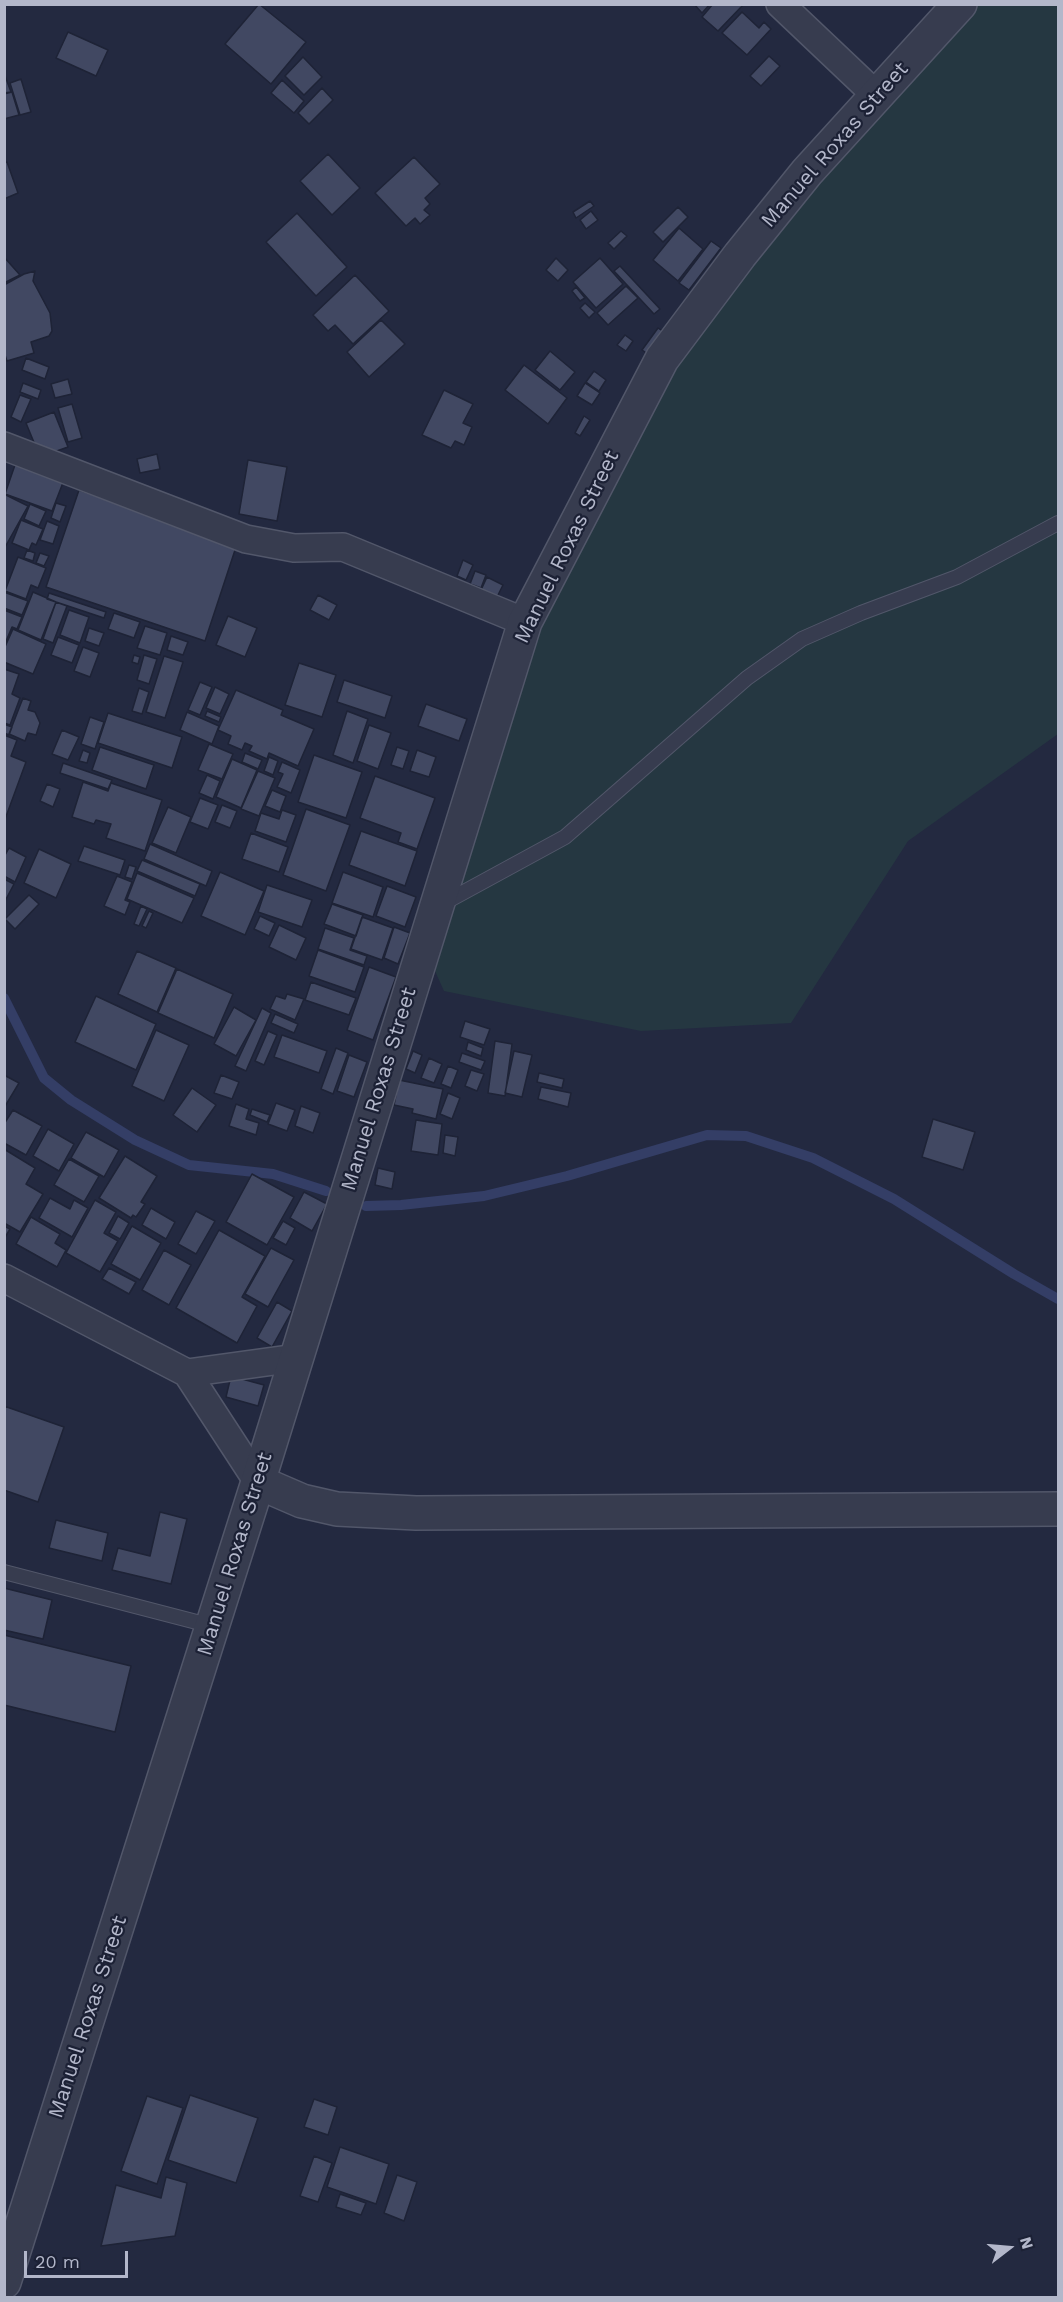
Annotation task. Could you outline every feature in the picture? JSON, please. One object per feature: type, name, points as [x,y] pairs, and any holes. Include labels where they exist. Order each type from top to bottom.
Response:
[{"type":"street","points":[[780,4],[876,95]]},
{"type":"street","name":"Manuel Roxas Street","points":[[4,2282],[258,1482],[525,622],[662,359],[740,255],[807,172],[960,4]]},
{"type":"street","points":[[4,446],[246,539],[294,548],[343,547],[525,622]]},
{"type":"street","points":[[4,1278],[187,1373],[258,1482],[302,1501],[337,1509],[396,1512],[1059,1509]]},
{"type":"street","points":[[187,1373],[296,1358]]},
{"type":"street","points":[[258,1482],[416,1492],[1059,1488]]},
{"type":"lane","points":[[435,908],[565,837],[747,678],[802,639],[861,613],[957,578],[1059,523]]},
{"type":"lane","points":[[4,1572],[212,1626]]},
{"type":"shaded area","points":[[948,5],[1058,5],[1058,734],[908,841],[791,1023],[641,1031],[444,991],[435,971],[540,619],[610,456]]},
{"type":"building","points":[[259,4],[306,42],[271,84],[225,44]]},
{"type":"building","points":[[694,4],[710,4],[702,13]]},
{"type":"building","points":[[713,4],[740,4],[742,6],[718,31],[702,17]]},
{"type":"building","points":[[742,12],[759,28],[764,22],[771,29],[747,55],[722,33]]},
{"type":"building","points":[[68,32],[108,50],[96,76],[56,58]]},
{"type":"building","points":[[769,56],[780,66],[761,86],[750,76]]},
{"type":"building","points":[[303,57],[322,77],[304,95],[285,76]]},
{"type":"building","points":[[4,73],[11,92],[4,93]]},
{"type":"building","points":[[21,79],[31,112],[20,115],[10,83]]},
{"type":"building","points":[[282,80],[304,101],[294,113],[271,93]]},
{"type":"building","points":[[322,88],[333,100],[309,124],[298,113]]},
{"type":"building","points":[[12,92],[19,115],[4,119],[4,94]]},
{"type":"building","points":[[328,154],[360,188],[332,215],[300,181]]},
{"type":"building","points":[[414,157],[440,184],[425,198],[430,204],[424,210],[430,215],[420,224],[415,218],[406,226],[375,193]]},
{"type":"building","points":[[7,162],[18,193],[4,199],[4,163]]},
{"type":"building","points":[[590,201],[594,206],[576,218],[573,212]]},
{"type":"building","points":[[678,207],[688,217],[663,242],[653,232]]},
{"type":"building","points":[[591,211],[598,220],[586,229],[580,220]]},
{"type":"building","points":[[297,213],[347,267],[316,296],[266,242]]},
{"type":"building","points":[[679,228],[703,249],[678,281],[653,260]]},
{"type":"building","points":[[621,231],[627,236],[614,249],[608,243]]},
{"type":"building","points":[[711,241],[721,248],[689,290],[679,283]]},
{"type":"building","points":[[4,257],[20,275],[4,283]]},
{"type":"building","points":[[556,258],[568,270],[558,281],[546,270]]},
{"type":"building","points":[[600,258],[623,284],[596,308],[573,282]]},
{"type":"building","points":[[620,266],[660,309],[654,314],[614,271]]},
{"type":"building","points":[[35,271],[33,281],[50,313],[52,331],[49,336],[31,342],[34,353],[7,361],[4,352],[4,285]]},
{"type":"building","points":[[355,275],[389,311],[353,344],[335,325],[328,331],[313,315]]},
{"type":"building","points":[[626,286],[638,298],[608,325],[597,313]]},
{"type":"building","points":[[576,287],[585,298],[580,301],[572,291]]},
{"type":"building","points":[[585,303],[595,312],[589,318],[580,308]]},
{"type":"building","points":[[381,320],[405,344],[369,377],[347,352]]},
{"type":"building","points":[[658,328],[664,332],[648,354],[642,350]]},
{"type":"building","points":[[625,335],[633,341],[626,351],[617,345]]},
{"type":"building","points":[[550,351],[575,372],[560,390],[535,370]]},
{"type":"building","points":[[26,358],[49,367],[45,379],[22,370]]},
{"type":"building","points":[[524,365],[567,398],[548,424],[505,390]]},
{"type":"building","points":[[594,371],[606,380],[599,391],[586,382]]},
{"type":"building","points":[[68,379],[72,394],[55,398],[51,384]]},
{"type":"building","points":[[23,383],[41,390],[38,399],[20,392]]},
{"type":"building","points":[[585,383],[600,393],[592,405],[577,396]]},
{"type":"building","points":[[444,390],[473,404],[463,423],[472,427],[464,445],[455,441],[451,448],[422,435]]},
{"type":"building","points":[[20,395],[31,399],[21,422],[11,417]]},
{"type":"building","points":[[72,404],[82,438],[68,442],[58,408]]},
{"type":"building","points":[[54,412],[68,447],[40,457],[26,423]]},
{"type":"building","points":[[584,416],[590,420],[580,436],[575,433]]},
{"type":"building","points":[[157,454],[160,469],[140,473],[137,459]]},
{"type":"building","points":[[248,460],[287,467],[277,521],[239,514]]},
{"type":"building","points":[[16,462],[64,480],[52,511],[5,494]]},
{"type":"building","points":[[79,490],[237,544],[205,641],[46,587]]},
{"type":"building","points":[[4,494],[28,506],[4,549]]},
{"type":"building","points":[[56,503],[66,506],[60,522],[51,518]]},
{"type":"building","points":[[30,504],[46,511],[39,526],[24,519]]},
{"type":"building","points":[[21,520],[43,529],[36,545],[32,543],[29,550],[12,543]]},
{"type":"building","points":[[47,521],[59,526],[53,544],[40,540]]},
{"type":"building","points":[[27,550],[35,553],[33,561],[24,558]]},
{"type":"building","points":[[40,553],[49,556],[44,566],[36,563]]},
{"type":"building","points":[[18,557],[46,568],[38,588],[31,585],[26,599],[5,591]]},
{"type":"building","points":[[463,560],[473,565],[466,580],[457,576]]},
{"type":"building","points":[[475,571],[486,575],[481,588],[470,584]]},
{"type":"building","points":[[487,577],[503,585],[496,599],[481,590]]},
{"type":"building","points":[[4,592],[28,601],[22,615],[4,608]]},
{"type":"building","points":[[33,592],[56,602],[41,640],[18,630]]},
{"type":"building","points":[[49,593],[106,612],[104,618],[47,599]]},
{"type":"building","points":[[318,595],[337,605],[329,620],[310,610]]},
{"type":"building","points":[[56,602],[67,606],[53,643],[43,639]]},
{"type":"building","points":[[4,610],[22,617],[17,629],[12,627],[4,646]]},
{"type":"building","points":[[69,610],[89,617],[80,643],[60,635]]},
{"type":"building","points":[[114,613],[140,622],[134,638],[108,629]]},
{"type":"building","points":[[228,616],[257,628],[245,657],[216,645]]},
{"type":"building","points":[[145,626],[167,633],[160,655],[137,648]]},
{"type":"building","points":[[89,628],[104,633],[99,646],[85,641]]},
{"type":"building","points":[[13,629],[46,644],[33,674],[4,662],[4,649]]},
{"type":"building","points":[[171,636],[188,642],[183,655],[167,650]]},
{"type":"building","points":[[58,637],[79,645],[72,663],[51,655]]},
{"type":"building","points":[[83,647],[99,653],[90,677],[74,671]]},
{"type":"building","points":[[134,655],[140,657],[138,664],[132,662]]},
{"type":"building","points":[[144,655],[157,659],[149,684],[137,680]]},
{"type":"building","points":[[164,656],[183,662],[165,718],[146,712]]},
{"type":"building","points":[[299,663],[336,675],[322,717],[285,705]]},
{"type":"building","points":[[4,669],[19,674],[12,694],[20,698],[10,725],[4,723]]},
{"type":"building","points":[[344,680],[392,696],[385,718],[337,702]]},
{"type":"building","points":[[200,682],[212,687],[200,715],[188,710]]},
{"type":"building","points":[[215,687],[229,694],[220,714],[206,708]]},
{"type":"building","points":[[139,688],[149,692],[142,714],[132,711]]},
{"type":"building","points":[[236,690],[283,710],[281,715],[314,729],[298,766],[269,753],[267,759],[249,751],[252,746],[245,743],[242,750],[228,744],[231,736],[218,730]]},
{"type":"building","points":[[23,698],[31,701],[28,710],[35,712],[40,723],[36,735],[28,733],[25,741],[9,734]]},
{"type":"building","points":[[426,704],[467,719],[459,741],[418,726]]},
{"type":"building","points":[[207,711],[221,717],[219,722],[205,716]]},
{"type":"building","points":[[347,711],[368,719],[353,763],[333,755]]},
{"type":"building","points":[[187,712],[219,726],[212,744],[180,730]]},
{"type":"building","points":[[108,713],[182,737],[172,768],[98,743]]},
{"type":"building","points":[[90,717],[104,722],[95,749],[81,744]]},
{"type":"building","points":[[4,724],[12,727],[9,735],[4,733]]},
{"type":"building","points":[[369,725],[391,733],[378,769],[357,761]]},
{"type":"building","points":[[62,730],[79,737],[68,760],[52,754]]},
{"type":"building","points":[[4,735],[17,740],[11,756],[26,762],[4,822]]},
{"type":"building","points":[[209,744],[233,754],[222,779],[198,770]]},
{"type":"building","points":[[100,747],[154,765],[146,789],[92,770]]},
{"type":"building","points":[[397,747],[409,751],[403,769],[391,765]]},
{"type":"building","points":[[83,750],[90,753],[87,763],[79,761]]},
{"type":"building","points":[[417,750],[436,757],[429,777],[410,771]]},
{"type":"building","points":[[245,753],[262,760],[258,769],[242,762]]},
{"type":"building","points":[[314,755],[362,772],[346,818],[298,802]]},
{"type":"building","points":[[269,757],[278,761],[273,775],[264,771]]},
{"type":"building","points":[[232,759],[257,770],[241,808],[216,797]]},
{"type":"building","points":[[282,762],[300,770],[291,793],[277,787],[283,774],[278,772]]},
{"type":"building","points":[[63,763],[112,780],[108,789],[60,773]]},
{"type":"building","points":[[258,771],[275,778],[259,816],[241,809]]},
{"type":"building","points":[[207,775],[220,781],[213,799],[199,793]]},
{"type":"building","points":[[375,776],[435,798],[417,849],[398,842],[401,833],[360,818]]},
{"type":"building","points":[[83,782],[108,791],[111,783],[162,800],[145,851],[106,838],[111,824],[96,820],[94,824],[72,817]]},
{"type":"building","points":[[47,784],[60,789],[53,807],[40,801]]},
{"type":"building","points":[[272,790],[286,796],[280,812],[265,806]]},
{"type":"building","points":[[200,798],[218,805],[208,829],[190,822]]},
{"type":"building","points":[[222,805],[237,811],[230,828],[215,822]]},
{"type":"building","points":[[168,807],[191,817],[176,853],[152,843]]},
{"type":"building","points":[[306,809],[350,825],[326,891],[283,875]]},
{"type":"building","points":[[282,810],[296,815],[286,842],[255,831],[261,813],[279,819]]},
{"type":"building","points":[[361,831],[417,851],[405,886],[349,865]]},
{"type":"building","points":[[251,833],[288,847],[279,872],[242,859]]},
{"type":"building","points":[[150,844],[212,871],[206,886],[144,859]]},
{"type":"building","points":[[84,846],[125,860],[120,875],[78,861]]},
{"type":"building","points":[[9,848],[26,857],[15,882],[4,876],[4,857]]},
{"type":"building","points":[[39,849],[71,864],[56,898],[24,883]]},
{"type":"building","points":[[142,860],[200,884],[195,896],[137,871]]},
{"type":"building","points":[[129,865],[136,867],[132,879],[125,877]]},
{"type":"building","points":[[220,872],[264,891],[245,935],[201,916]]},
{"type":"building","points":[[343,872],[383,887],[373,917],[332,903]]},
{"type":"building","points":[[137,873],[194,898],[182,923],[127,899]]},
{"type":"building","points":[[117,876],[132,882],[125,900],[130,902],[125,915],[104,906]]},
{"type":"building","points":[[4,879],[14,884],[4,903]]},
{"type":"building","points":[[267,885],[312,900],[302,927],[258,912]]},
{"type":"building","points":[[387,886],[416,897],[405,927],[376,916]]},
{"type":"building","points":[[29,895],[39,904],[15,929],[5,919]]},
{"type":"building","points":[[332,904],[363,915],[356,936],[324,924]]},
{"type":"building","points":[[141,906],[147,909],[139,926],[134,924]]},
{"type":"building","points":[[149,911],[153,913],[146,928],[142,926]]},
{"type":"building","points":[[260,916],[275,923],[269,936],[254,929]]},
{"type":"building","points":[[362,917],[393,928],[382,960],[351,949]]},
{"type":"building","points":[[279,925],[306,938],[296,960],[269,947]]},
{"type":"building","points":[[394,927],[410,933],[398,964],[384,958]]},
{"type":"building","points":[[325,928],[354,938],[350,950],[367,956],[364,965],[318,949]]},
{"type":"building","points":[[318,950],[364,967],[355,992],[309,976]]},
{"type":"building","points":[[137,951],[176,968],[157,1012],[118,994]]},
{"type":"building","points":[[369,967],[396,977],[373,1040],[347,1030]]},
{"type":"building","points":[[177,969],[233,994],[214,1038],[158,1013]]},
{"type":"building","points":[[311,982],[356,998],[349,1015],[305,1000]]},
{"type":"building","points":[[287,994],[304,999],[295,1020],[270,1009],[276,996],[285,999]]},
{"type":"building","points":[[96,996],[156,1024],[136,1070],[75,1042]]},
{"type":"building","points":[[234,1007],[256,1020],[236,1056],[214,1044]]},
{"type":"building","points":[[262,1008],[271,1013],[246,1071],[235,1066]]},
{"type":"building","points":[[275,1014],[298,1024],[294,1033],[271,1023]]},
{"type":"building","points":[[465,1021],[490,1029],[484,1045],[460,1037]]},
{"type":"building","points":[[156,1030],[189,1045],[164,1101],[132,1086]]},
{"type":"building","points":[[268,1031],[277,1035],[264,1065],[255,1061]]},
{"type":"building","points":[[282,1035],[327,1051],[319,1073],[274,1057]]},
{"type":"building","points":[[495,1041],[512,1044],[505,1096],[488,1093]]},
{"type":"building","points":[[468,1042],[483,1048],[481,1056],[466,1050]]},
{"type":"building","points":[[336,1048],[348,1053],[333,1094],[321,1089]]},
{"type":"building","points":[[413,1051],[422,1055],[415,1073],[406,1069]]},
{"type":"building","points":[[514,1051],[532,1055],[522,1097],[505,1093]]},
{"type":"building","points":[[462,1053],[485,1061],[481,1070],[459,1062]]},
{"type":"building","points":[[349,1055],[367,1062],[354,1097],[337,1091]]},
{"type":"building","points":[[429,1058],[442,1064],[434,1083],[421,1078]]},
{"type":"building","points":[[448,1066],[458,1070],[451,1088],[441,1084]]},
{"type":"building","points":[[471,1070],[484,1074],[477,1091],[465,1086]]},
{"type":"building","points":[[539,1073],[564,1079],[562,1088],[537,1082]]},
{"type":"building","points":[[4,1075],[19,1083],[4,1108]]},
{"type":"building","points":[[221,1075],[239,1082],[232,1099],[214,1093]]},
{"type":"building","points":[[399,1080],[443,1089],[436,1119],[412,1113],[413,1109],[394,1105]]},
{"type":"building","points":[[541,1087],[571,1093],[568,1107],[538,1099]]},
{"type":"building","points":[[192,1088],[216,1105],[197,1132],[173,1115]]},
{"type":"building","points":[[448,1093],[460,1098],[452,1119],[440,1114]]},
{"type":"building","points":[[276,1103],[295,1110],[287,1131],[268,1124]]},
{"type":"building","points":[[236,1104],[249,1109],[246,1119],[259,1123],[256,1135],[229,1126]]},
{"type":"building","points":[[301,1106],[320,1113],[313,1133],[295,1126]]},
{"type":"building","points":[[252,1109],[270,1115],[267,1122],[250,1115]]},
{"type":"building","points":[[13,1110],[42,1126],[26,1155],[4,1143],[4,1124]]},
{"type":"building","points":[[933,1119],[975,1132],[963,1170],[922,1157]]},
{"type":"building","points":[[416,1120],[442,1124],[438,1155],[411,1151]]},
{"type":"building","points":[[48,1129],[74,1144],[59,1171],[33,1156]]},
{"type":"building","points":[[86,1132],[119,1150],[104,1177],[71,1158]]},
{"type":"building","points":[[445,1135],[458,1137],[455,1156],[443,1153]]},
{"type":"building","points":[[4,1149],[35,1168],[26,1184],[43,1194],[20,1232],[4,1223]]},
{"type":"building","points":[[125,1156],[157,1176],[141,1202],[145,1204],[136,1217],[133,1215],[131,1218],[99,1198]]},
{"type":"building","points":[[69,1159],[99,1176],[84,1202],[54,1185]]},
{"type":"building","points":[[378,1168],[395,1172],[392,1189],[375,1185]]},
{"type":"building","points":[[252,1174],[294,1197],[267,1245],[226,1222]]},
{"type":"building","points":[[304,1192],[327,1204],[312,1231],[290,1218]]},
{"type":"building","points":[[50,1198],[70,1209],[74,1200],[88,1208],[72,1237],[39,1218]]},
{"type":"building","points":[[95,1200],[116,1212],[104,1233],[118,1241],[100,1272],[66,1253]]},
{"type":"building","points":[[151,1208],[175,1222],[166,1239],[142,1225]]},
{"type":"building","points":[[196,1211],[215,1221],[196,1254],[178,1244]]},
{"type":"building","points":[[118,1216],[129,1223],[120,1239],[109,1233]]},
{"type":"building","points":[[31,1217],[60,1234],[55,1243],[66,1250],[57,1267],[16,1244]]},
{"type":"building","points":[[283,1221],[295,1228],[286,1245],[273,1238]]},
{"type":"building","points":[[4,1226],[10,1229],[4,1239]]},
{"type":"building","points":[[132,1226],[161,1243],[140,1280],[111,1264]]},
{"type":"building","points":[[219,1230],[265,1256],[242,1297],[257,1306],[237,1343],[176,1308]]},
{"type":"building","points":[[271,1248],[294,1260],[268,1307],[245,1294]]},
{"type":"building","points":[[164,1250],[191,1265],[169,1305],[142,1290]]},
{"type":"building","points":[[109,1268],[136,1282],[129,1294],[102,1279]]},
{"type":"building","points":[[277,1302],[292,1311],[272,1347],[257,1338]]},
{"type":"building","points":[[231,1376],[264,1385],[258,1406],[226,1397]]},
{"type":"building","points":[[4,1406],[64,1427],[38,1502],[4,1490]]},
{"type":"building","points":[[160,1512],[187,1519],[171,1584],[112,1570],[118,1548],[150,1556]]},
{"type":"building","points":[[56,1520],[108,1533],[102,1561],[49,1548]]},
{"type":"building","points":[[4,1588],[52,1600],[43,1639],[4,1630]]},
{"type":"building","points":[[4,1635],[131,1666],[115,1732],[4,1705]]},
{"type":"building","points":[[190,2095],[258,2118],[236,2183],[168,2160]]},
{"type":"building","points":[[147,2096],[183,2108],[157,2184],[121,2171]]},
{"type":"building","points":[[314,2099],[337,2107],[328,2135],[304,2127]]},
{"type":"building","points":[[340,2147],[389,2164],[376,2204],[327,2187]]},
{"type":"building","points":[[314,2156],[332,2163],[318,2202],[300,2196]]},
{"type":"building","points":[[397,2175],[417,2182],[404,2221],[384,2213]]},
{"type":"building","points":[[166,2177],[187,2183],[175,2236],[101,2246],[116,2185],[161,2198]]},
{"type":"building","points":[[340,2194],[366,2203],[361,2215],[336,2207]]},
{"type":"waterway","points":[[4,998],[44,1078],[71,1100],[135,1140],[189,1165],[273,1174],[326,1191]]},
{"type":"waterway","points":[[366,1206],[401,1205],[484,1196],[567,1176],[707,1135],[746,1136],[813,1158],[894,1199],[1058,1299]]}]
